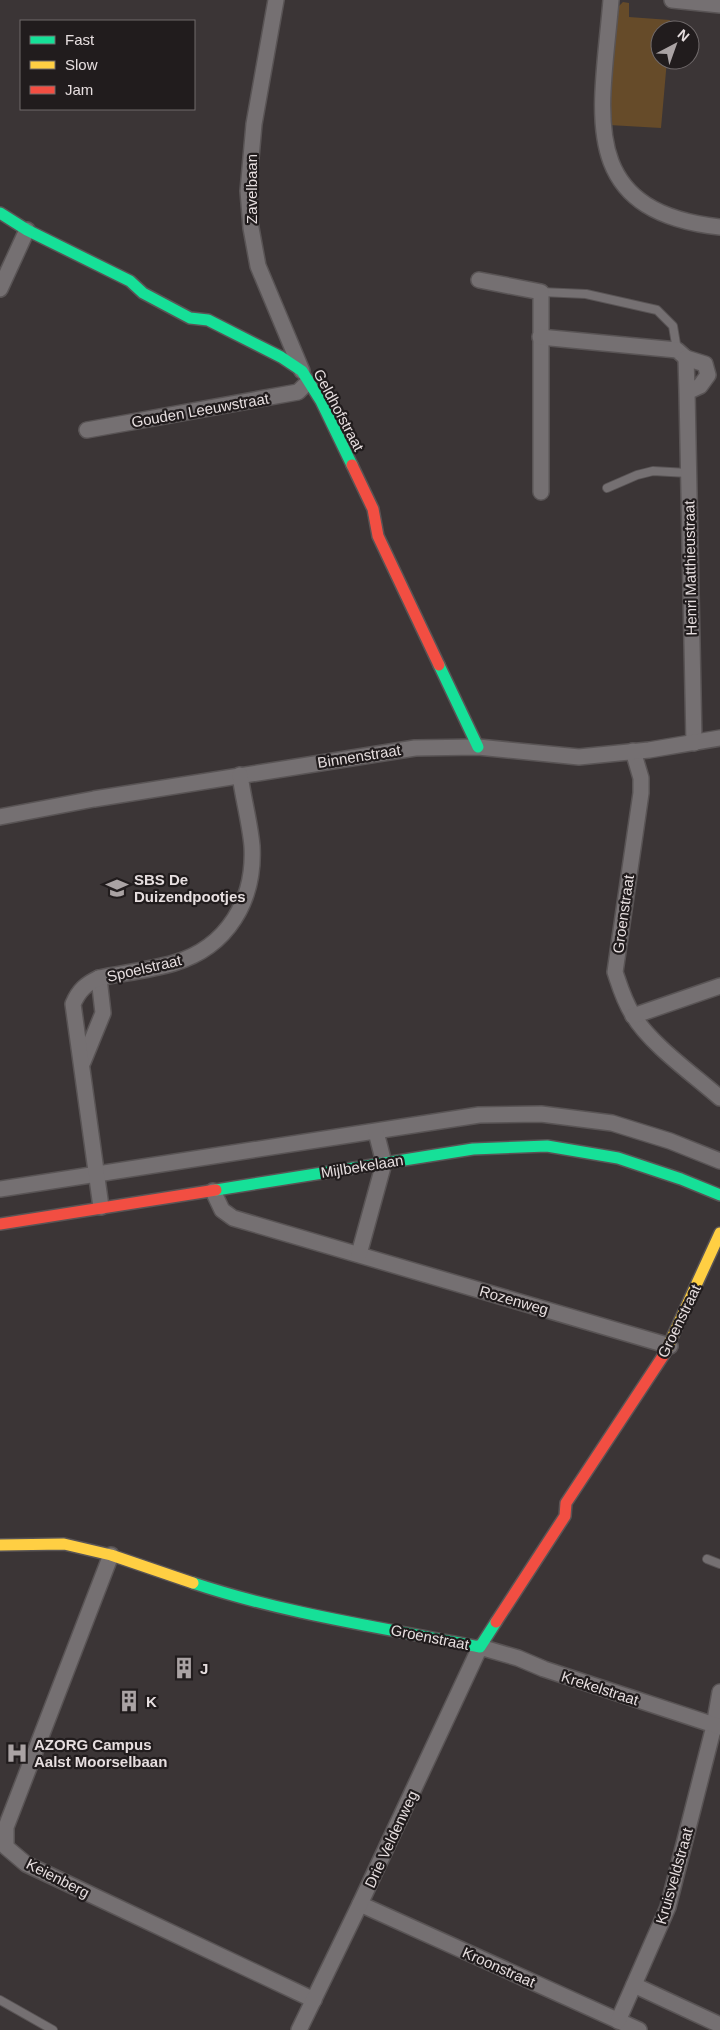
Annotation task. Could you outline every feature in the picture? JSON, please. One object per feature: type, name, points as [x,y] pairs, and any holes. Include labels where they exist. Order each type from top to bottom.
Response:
[{"type":"street","name":"Zavelbaan","points":[[276,0],[254,124],[250,158],[249,200],[251,228],[258,266],[305,376]]},
{"type":"street","points":[[611,0],[602,119],[605,147],[617,176],[632,194],[657,211],[691,224],[720,227]]},
{"type":"street","points":[[672,0],[720,4]]},
{"type":"street","name":"Geldhofstraat","points":[[0,213],[27,230],[130,281],[142,293],[190,318],[208,320],[281,357],[305,376],[320,400],[373,510],[378,536],[478,747]]},
{"type":"street","points":[[0,289],[27,230]]},
{"type":"street","points":[[479,280],[541,292],[541,492]]},
{"type":"street","points":[[540,337],[681,354],[704,364],[708,375],[700,386],[687,392]]},
{"type":"street","name":"Henri Matthieustraat","points":[[681,354],[687,392],[694,743]]},
{"type":"street","name":"Gouden Leeuwstraat","points":[[87,430],[298,392],[305,376]]},
{"type":"street","name":"Binnenstraat","points":[[0,817],[94,799],[415,748],[478,747],[579,757],[720,738]]},
{"type":"street","name":"Groenstraat","points":[[633,751],[641,778],[641,793],[615,972],[623,997],[634,1016],[650,1036],[720,1098]]},
{"type":"street","name":"Spoelstraat","points":[[101,1207],[73,1004],[78,992],[88,983],[99,978],[174,963],[195,955],[216,941],[230,924],[244,904],[251,880],[252,846],[240,775]]},
{"type":"street","name":"Spoelstraat","points":[[82,1064],[103,1013],[99,978]]},
{"type":"street","points":[[634,1016],[720,986]]},
{"type":"street","name":"Mijlbekelaan","points":[[0,1189],[479,1115],[541,1114],[612,1123],[670,1140],[720,1161]]},
{"type":"street","points":[[358,1254],[384,1163],[376,1132]]},
{"type":"street","name":"Mijlbekelaan","points":[[0,1224],[473,1149],[547,1146],[618,1158],[720,1195]]},
{"type":"street","name":"Rozenweg","points":[[213,1191],[222,1210],[233,1218],[670,1346]]},
{"type":"street","name":"Groenstraat","points":[[0,1545],[64,1544],[111,1555],[232,1596],[269,1605],[480,1646],[564,1516],[566,1503],[670,1346],[720,1233]]},
{"type":"street","name":"Keienberg","points":[[111,1555],[6,1827],[3,1848],[26,1864],[314,2000]]},
{"type":"street","name":"Krekelstraat","points":[[480,1646],[717,1726]]},
{"type":"street","name":"Drie Veldenweg","points":[[299,2030],[480,1646]]},
{"type":"street","name":"Kruisveldstraat","points":[[618,2020],[668,1907],[717,1726],[720,1692]]},
{"type":"street","name":"Kroonstraat","points":[[360,1904],[639,2030]]},
{"type":"street","points":[[634,1985],[720,2025]]},
{"type":"lane","points":[[541,292],[586,294],[658,310],[673,326],[681,354]]},
{"type":"lane","points":[[607,488],[637,475],[654,472],[688,473]]},
{"type":"lane","points":[[707,1560],[720,1564]]},
{"type":"lane","points":[[0,2000],[53,2030]]},
{"type":"shaded area","points":[[623,2],[629,3],[629,17],[670,20],[650,20],[650,70],[666,70],[661,128],[609,125],[616,9]]},
{"type":"traffic: fast","points":[[0,213],[27,230],[130,281],[143,293],[190,318],[208,320],[281,357],[302,371],[321,401],[352,465]]},
{"type":"traffic: fast","points":[[439,665],[478,747]]},
{"type":"traffic: fast","points":[[216,1190],[473,1149],[547,1146],[618,1158],[681,1179],[720,1195]]},
{"type":"traffic: fast","points":[[193,1583],[299,1612],[480,1647],[496,1622]]},
{"type":"traffic: slow","points":[[665,1353],[720,1233]]},
{"type":"traffic: slow","points":[[0,1545],[64,1544],[111,1555],[193,1583]]},
{"type":"traffic: jam","points":[[352,465],[373,509],[378,536],[439,665]]},
{"type":"traffic: jam","points":[[0,1224],[216,1190]]},
{"type":"traffic: jam","points":[[496,1622],[565,1516],[566,1503],[665,1353]]},
{"type":"place","name":"SBS De Duizendpootjes","points":[[117,888]]},
{"type":"place","name":"J","points":[[184,1668]]},
{"type":"place","name":"K","points":[[129,1701]]},
{"type":"place","name":"AZORG Campus Aalst Moorselbaan","points":[[17,1753]]}]
